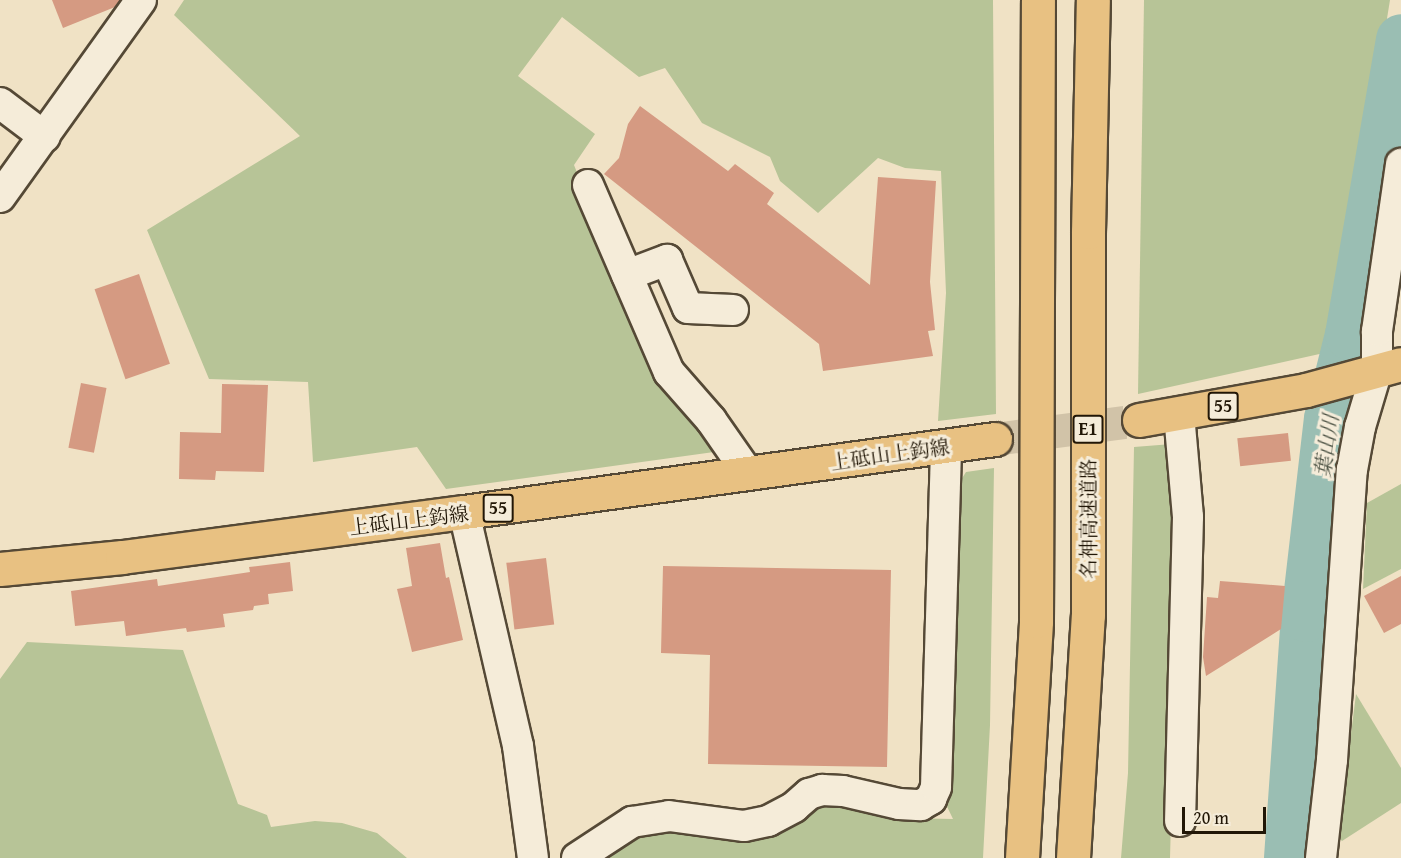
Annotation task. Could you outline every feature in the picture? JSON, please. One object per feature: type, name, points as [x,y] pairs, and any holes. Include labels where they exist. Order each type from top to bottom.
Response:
[{"type":"main road","points":[[1031,0],[1036,249]]},
{"type":"main road","points":[[1023,858],[1036,621],[1038,0]]},
{"type":"main road","name":"名神高速道路","points":[[1073,858],[1088,615],[1088,232],[1093,0]]},
{"type":"main road","name":"55","points":[[1139,420],[1306,390],[1379,369]]},
{"type":"main road","name":"上砥山上鈎線","points":[[0,569],[122,557],[995,440]]},
{"type":"street","points":[[0,197],[141,0]]},
{"type":"street","points":[[0,103],[45,137]]},
{"type":"street","points":[[1322,858],[1333,748],[1352,470],[1360,427],[1379,369],[1377,331],[1401,165]]},
{"type":"street","points":[[588,185],[669,372],[711,420],[748,473]]},
{"type":"street","points":[[627,275],[667,260],[688,308],[733,310]]},
{"type":"street","points":[[1179,414],[1188,517],[1180,821]]},
{"type":"street","points":[[577,858],[632,822],[669,816],[744,826],[768,821],[794,807],[809,794],[822,790],[843,791],[899,804],[921,805],[931,800],[936,787],[946,446]]},
{"type":"street","points":[[464,512],[518,746],[533,858]]},
{"type":"green space","points":[[184,0],[993,0],[996,414],[938,421],[946,293],[941,171],[905,168],[878,158],[818,213],[780,181],[770,157],[702,123],[665,68],[639,77],[562,17],[518,76],[595,134],[574,165],[656,370],[714,452],[446,489],[417,447],[313,462],[308,382],[209,379],[147,230],[300,136],[174,15]]},
{"type":"green space","points":[[1144,0],[1390,0],[1333,351],[1138,394]]},
{"type":"green space","points":[[1172,444],[1175,676],[1170,858],[1121,858],[1128,773],[1134,447]]},
{"type":"green space","points":[[994,468],[990,725],[983,858],[601,858],[614,846],[663,826],[827,802],[902,818],[953,819],[941,794],[954,491],[966,472]]},
{"type":"green space","points":[[1401,484],[1401,569],[1363,589],[1367,503]]},
{"type":"green space","points":[[27,642],[183,650],[238,804],[267,815],[271,827],[315,821],[342,823],[377,833],[407,858],[0,858],[0,679]]},
{"type":"green space","points":[[1356,694],[1401,768],[1401,803],[1342,841],[1338,837]]},
{"type":"building","points":[[52,0],[120,0],[115,7],[63,28]]},
{"type":"building","points":[[640,106],[728,171],[735,164],[774,193],[767,204],[870,285],[878,177],[936,181],[930,282],[935,330],[928,331],[933,356],[823,371],[819,344],[604,174],[619,158],[628,124]]},
{"type":"building","points":[[139,274],[170,364],[125,379],[95,289]]},
{"type":"building","points":[[81,383],[107,388],[94,453],[68,448]]},
{"type":"building","points":[[222,384],[268,385],[264,472],[216,471],[215,480],[179,479],[180,432],[221,433]]},
{"type":"building","points":[[1288,433],[1291,461],[1240,466],[1237,438]]},
{"type":"building","points":[[440,543],[446,578],[449,577],[463,640],[412,652],[397,589],[412,586],[406,548]]},
{"type":"building","points":[[546,558],[554,625],[514,629],[506,563]]},
{"type":"building","points":[[290,562],[293,591],[268,594],[269,604],[254,606],[253,610],[223,614],[225,627],[187,632],[186,628],[126,636],[124,621],[75,626],[71,591],[157,579],[158,586],[250,572],[249,567]]},
{"type":"building","points":[[663,566],[891,570],[887,767],[708,764],[710,655],[661,653]]},
{"type":"building","points":[[1401,576],[1401,624],[1384,633],[1364,596]]},
{"type":"building","points":[[1220,581],[1285,586],[1281,629],[1206,676],[1203,657],[1207,597],[1218,598]]},
{"type":"waterway","name":"葉山川","points":[[1289,858],[1306,617],[1329,419],[1350,335],[1401,39]]},
{"type":"tunnel","points":[[995,439],[1139,420]]}]
